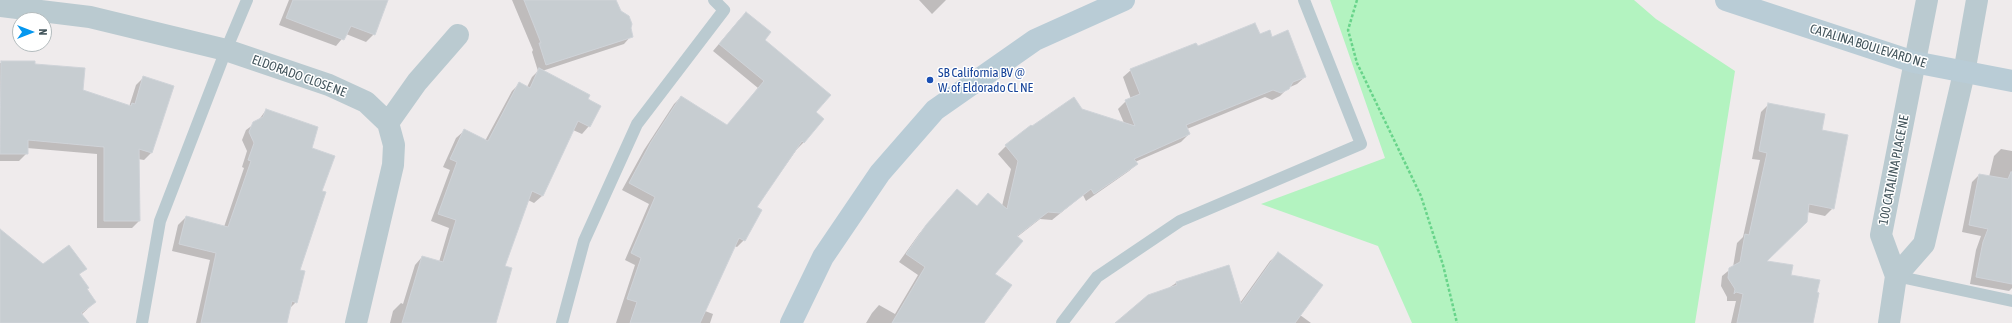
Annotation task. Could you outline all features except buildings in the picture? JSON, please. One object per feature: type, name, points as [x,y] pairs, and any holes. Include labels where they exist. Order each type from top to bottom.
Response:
[{"type":"street","points":[[791,323],[823,257],[880,172],[935,110],[1035,40],[1124,0]]},
{"type":"street","name":"CATALINA BOULEVARD NE","points":[[1726,0],[1914,62],[1964,73],[2012,81]]},
{"type":"street","name":"100 CATALINA PLACE NE","points":[[1889,323],[1896,276],[1881,235],[1927,0]]},
{"type":"street","points":[[1896,276],[1924,244],[1964,73],[1977,0]]},
{"type":"street","name":"ELDORADO CLOSE NE","points":[[0,6],[90,17],[226,50],[329,85],[366,102],[388,123]]},
{"type":"street","points":[[356,323],[394,165],[394,145],[388,123],[417,82],[458,35]]},
{"type":"lane","points":[[142,323],[160,221],[226,50],[247,0]]},
{"type":"lane","points":[[562,323],[584,241],[637,124],[724,10],[714,0]]},
{"type":"lane","points":[[1062,323],[1097,277],[1180,221],[1361,144],[1304,0]]},
{"type":"lane","points":[[1896,276],[2012,301]]},
{"type":"path","points":[[1357,0],[1348,30],[1357,63],[1421,196],[1442,264],[1457,323]]},
{"type":"green space","points":[[1330,0],[1634,0],[1656,19],[1735,71],[1695,323],[1412,323],[1378,246],[1261,204],[1385,158]]},
{"type":"place","name":"SB California BV @ W. of Eldorado CL NE","points":[[930,80]]}]
